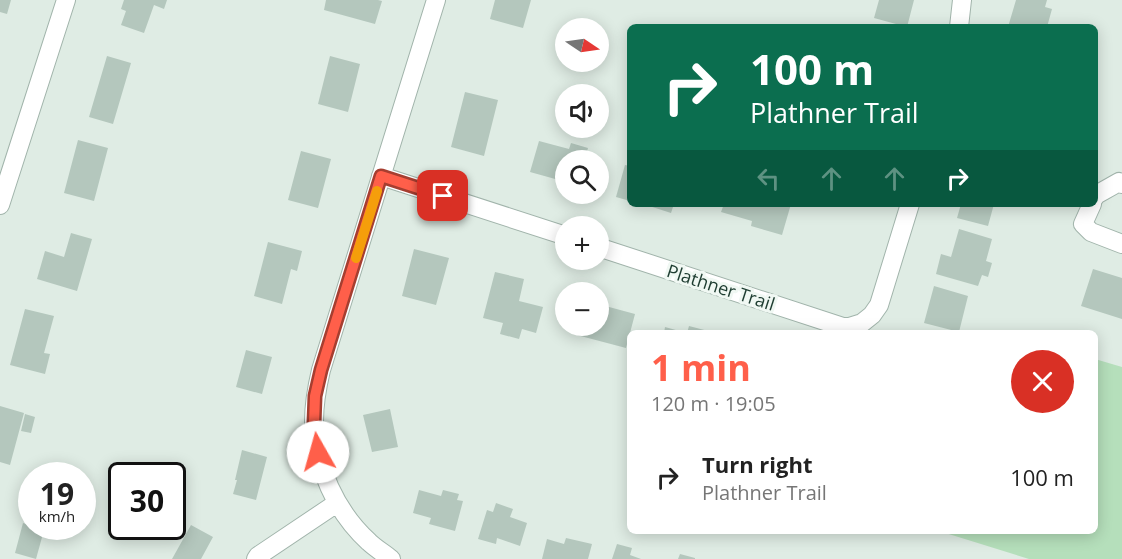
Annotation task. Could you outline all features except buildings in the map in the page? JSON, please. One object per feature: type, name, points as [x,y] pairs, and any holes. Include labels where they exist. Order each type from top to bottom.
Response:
[{"type":"street","points":[[0,205],[66,0]]},
{"type":"street","points":[[391,559],[363,537],[337,503],[325,477],[318,452],[314,423],[315,396],[321,370],[436,0]]},
{"type":"street","points":[[959,24],[962,0]]},
{"type":"street","points":[[381,176],[555,232]]},
{"type":"street","points":[[1098,194],[1119,182],[1122,184]]},
{"type":"street","name":"Plathner Trail","points":[[609,251],[843,327],[849,327],[862,323],[879,305],[909,207]]},
{"type":"street","points":[[1091,207],[1083,224],[1091,232],[1122,244]]},
{"type":"street","points":[[256,559],[337,503]]},
{"type":"green space","points":[[1098,360],[1122,367],[1122,559],[1029,559],[949,534],[1098,534]]},
{"type":"slow traffic","points":[[356,258],[377,191]]},
{"type":"route","points":[[318,452],[314,423],[315,396],[381,176],[443,196]]}]
